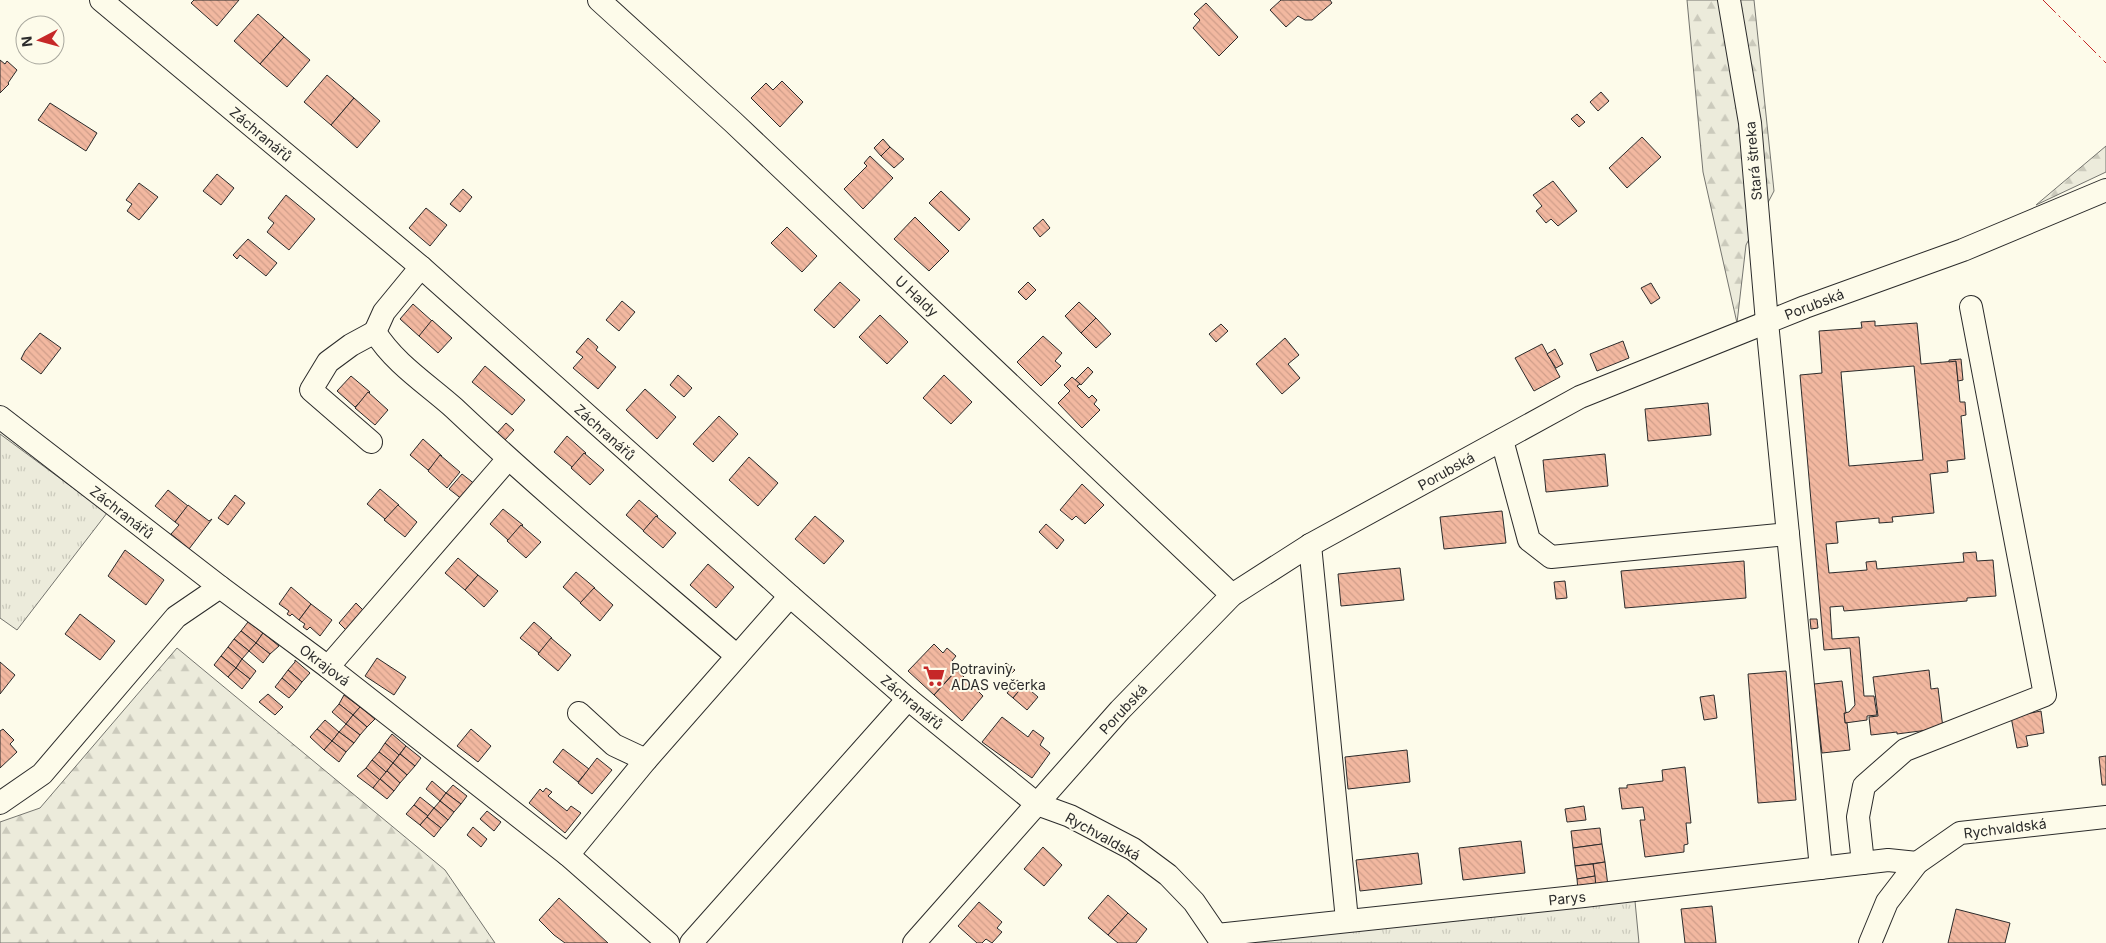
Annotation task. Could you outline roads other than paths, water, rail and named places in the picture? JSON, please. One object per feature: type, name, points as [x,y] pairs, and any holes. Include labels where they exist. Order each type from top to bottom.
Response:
[{"type":"street","name":"Záchranářů","points":[[101,0],[421,267],[908,699],[1038,804]]},
{"type":"street","name":"U Haldy","points":[[599,0],[733,122],[1232,595]]},
{"type":"street","name":"Stará štreka","points":[[1729,0],[1750,123],[1767,322],[1821,868]]},
{"type":"street","name":"Porubská","points":[[914,943],[1120,710],[1232,595],[1310,545],[1580,397],[1767,322],[1963,250],[2106,190]]},
{"type":"street","points":[[371,442],[311,390],[328,362],[351,345],[375,332],[384,312],[421,267]]},
{"type":"street","points":[[1863,863],[1858,816],[1864,786],[1905,750],[2045,695],[1971,306]]},
{"type":"street","points":[[375,332],[384,348],[508,459],[737,656]]},
{"type":"street","name":"Záchranářů","points":[[0,418],[220,587]]},
{"type":"street","points":[[1502,440],[1529,540],[1551,556],[1788,534]]},
{"type":"street","points":[[328,667],[508,459]]},
{"type":"street","points":[[1310,545],[1347,920]]},
{"type":"street","points":[[0,802],[42,774],[176,617],[220,587]]},
{"type":"street","name":"Okrajová","points":[[220,587],[328,667],[568,855],[668,943]]},
{"type":"street","points":[[568,855],[646,760],[790,596]]},
{"type":"street","points":[[692,943],[908,699]]},
{"type":"street","points":[[579,713],[614,745],[646,760]]},
{"type":"street","name":"Rychvaldská","points":[[1038,804],[1070,816],[1133,849],[1174,882],[1194,902],[1220,939]]},
{"type":"street","name":"Rychvaldská","points":[[1870,943],[1888,902],[1917,863],[1960,833],[2106,817]]},
{"type":"street","name":"Parys","points":[[1220,939],[1347,920],[1584,896],[1888,860],[1917,863]]},
{"type":"place","name":"Potraviny ADAS večerka","points":[[934,676]]}]
